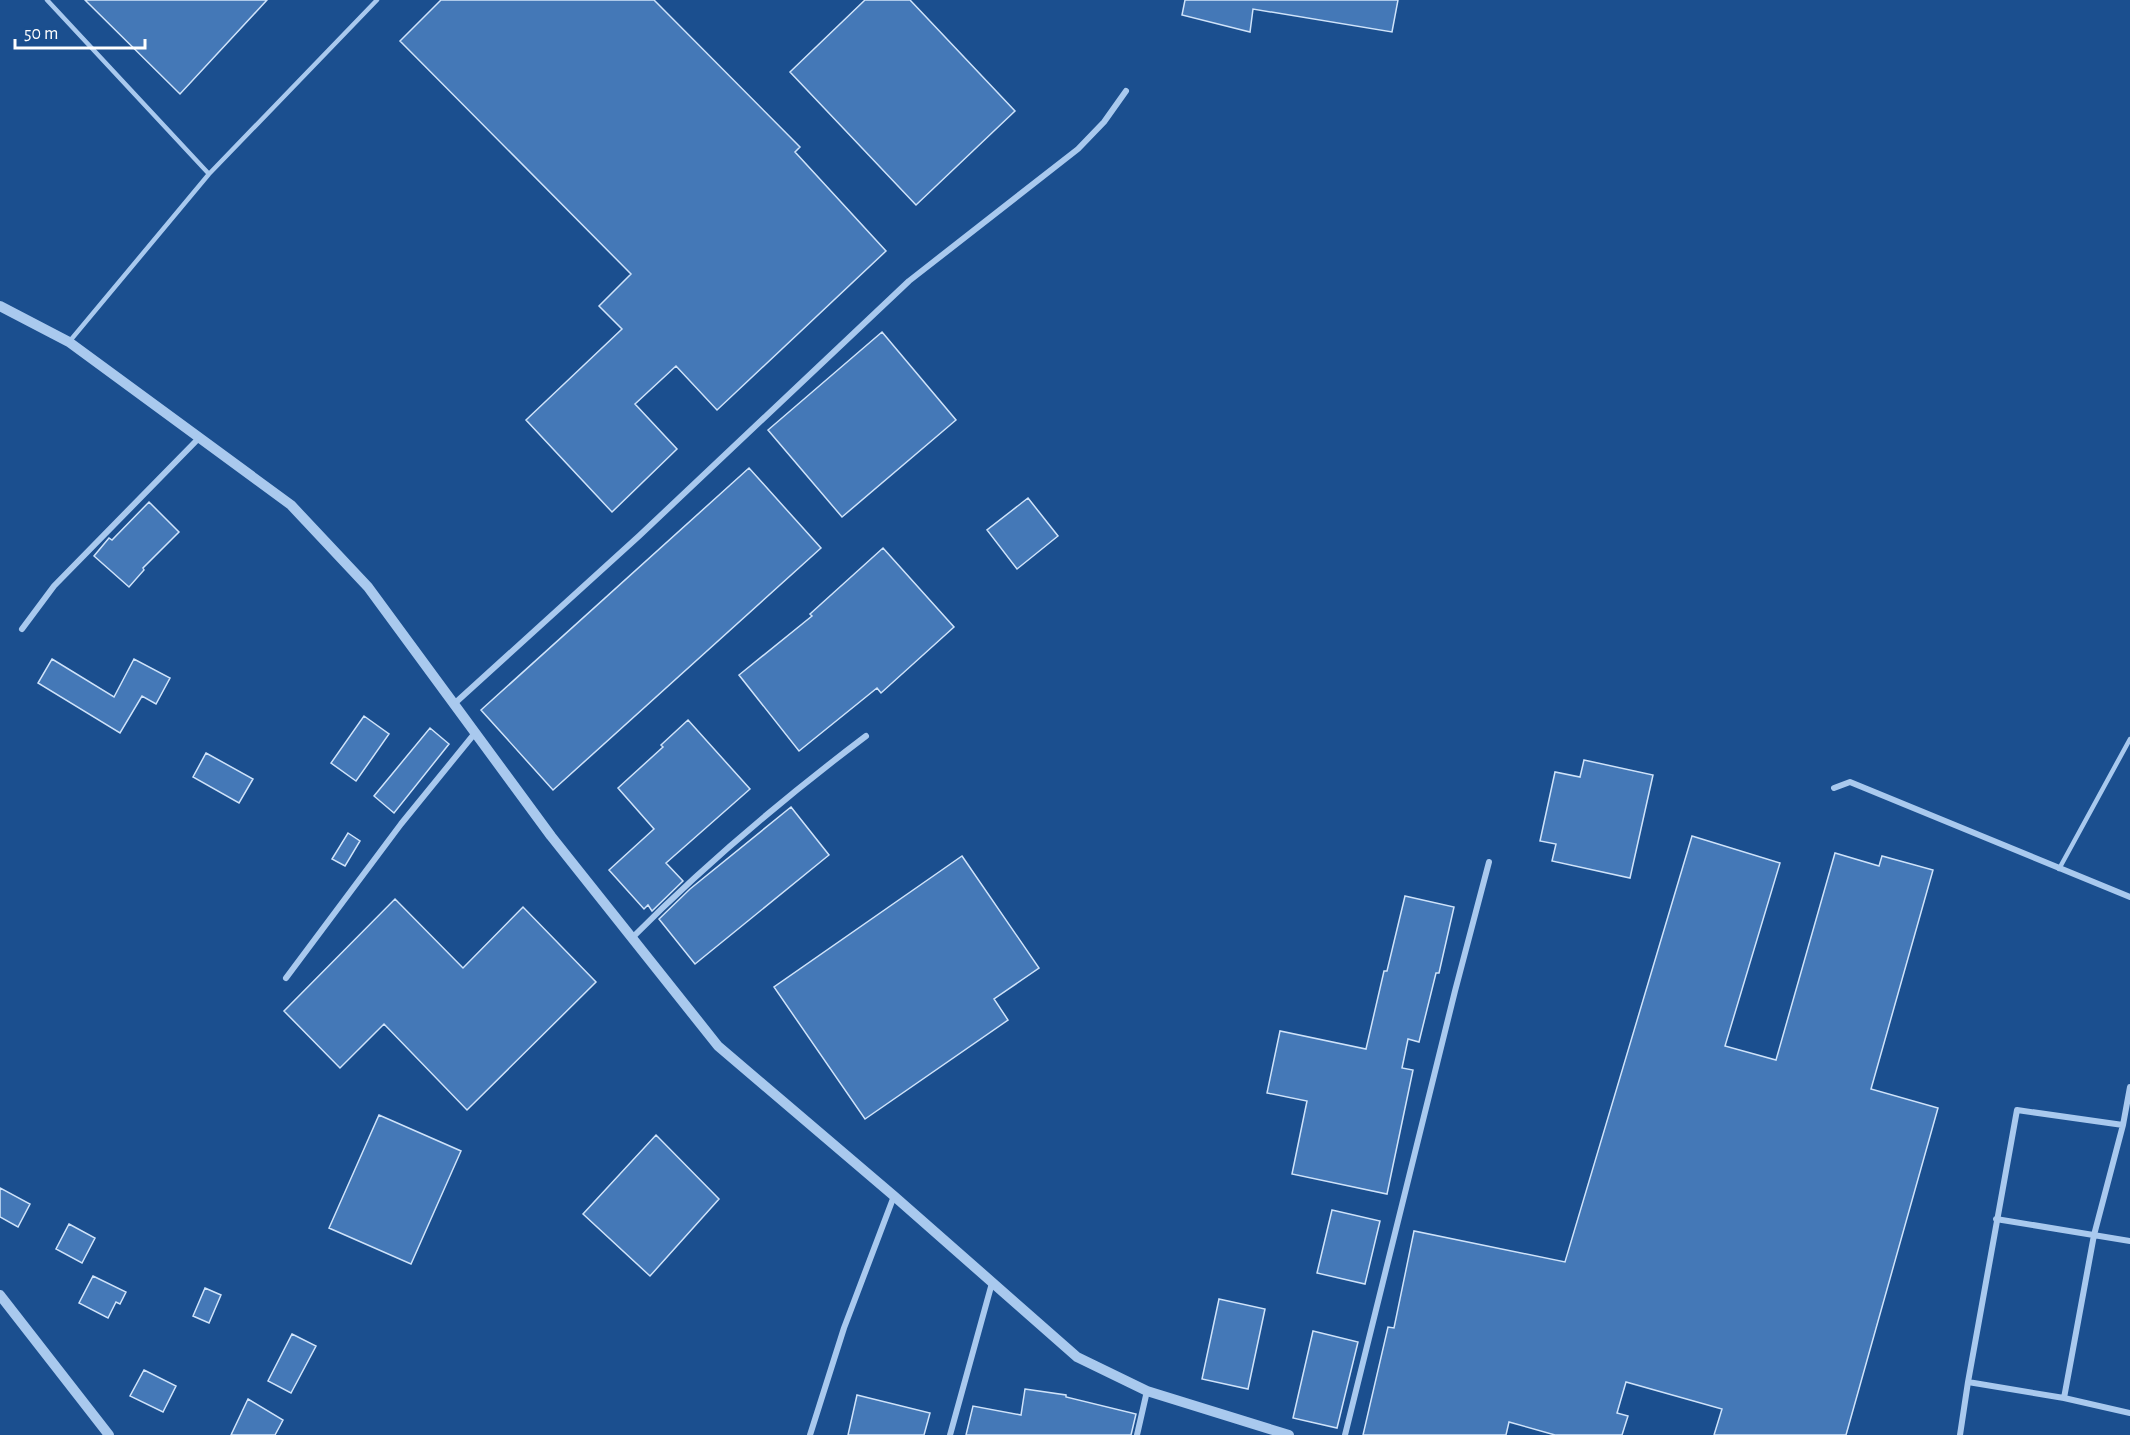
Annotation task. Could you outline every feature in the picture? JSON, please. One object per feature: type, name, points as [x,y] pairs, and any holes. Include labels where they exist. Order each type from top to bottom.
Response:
[{"type":"street","points":[[454,704],[639,537],[909,280],[1078,149],[1104,122],[1126,91]]},
{"type":"street","points":[[0,306],[69,342],[291,506],[368,587],[551,836],[718,1046],[894,1196],[1077,1357],[1147,1391],[1289,1435]]},
{"type":"street","points":[[22,629],[54,586],[200,437]]},
{"type":"street","points":[[286,978],[401,824],[475,733]]},
{"type":"street","points":[[632,938],[682,887],[825,767],[866,736]]},
{"type":"street","points":[[1834,788],[1850,782],[2130,897]]},
{"type":"street","points":[[1346,1435],[1489,862]]},
{"type":"street","points":[[2064,1398],[2094,1235],[2123,1125],[2130,1087]]},
{"type":"street","points":[[1960,1435],[1996,1219],[2017,1110],[2123,1125]]},
{"type":"street","points":[[810,1435],[843,1328],[894,1196]]},
{"type":"street","points":[[1996,1219],[2130,1241]]},
{"type":"street","points":[[950,1435],[993,1282]]},
{"type":"street","points":[[0,1295],[109,1435]]},
{"type":"street","points":[[1968,1382],[2064,1398],[2130,1413]]},
{"type":"street","points":[[1137,1435],[1147,1391]]},
{"type":"lane","points":[[47,0],[209,174]]},
{"type":"lane","points":[[69,342],[209,174],[377,0]]},
{"type":"lane","points":[[2059,869],[2130,739]]},
{"type":"building","points":[[85,0],[267,0],[180,94]]},
{"type":"building","points":[[441,0],[654,0],[800,147],[795,152],[886,251],[717,410],[676,366],[635,404],[677,449],[612,512],[526,420],[622,329],[599,306],[631,274],[400,41]]},
{"type":"building","points":[[865,0],[910,0],[1015,111],[916,205],[790,72]]},
{"type":"building","points":[[1185,0],[1398,0],[1392,32],[1253,9],[1250,32],[1182,15]]},
{"type":"building","points":[[882,332],[956,420],[842,517],[768,430]]},
{"type":"building","points":[[749,468],[821,548],[553,790],[481,710]]},
{"type":"building","points":[[1028,498],[1058,536],[1017,569],[987,530]]},
{"type":"building","points":[[149,502],[179,532],[143,568],[144,570],[129,587],[94,556],[109,538],[112,540]]},
{"type":"building","points":[[883,548],[954,627],[881,693],[877,688],[799,751],[739,675],[812,616],[810,614]]},
{"type":"building","points":[[52,659],[114,697],[134,659],[170,678],[156,704],[142,696],[120,733],[38,683]]},
{"type":"building","points":[[364,716],[389,734],[356,781],[331,763]]},
{"type":"building","points":[[688,720],[750,789],[666,863],[683,881],[652,911],[648,905],[644,909],[609,870],[654,829],[618,788],[663,747],[661,745]]},
{"type":"building","points":[[430,728],[449,744],[394,813],[374,796]]},
{"type":"building","points":[[206,753],[253,779],[239,803],[193,777]]},
{"type":"building","points":[[1584,760],[1653,775],[1630,878],[1552,861],[1556,844],[1540,841],[1555,772],[1580,777]]},
{"type":"building","points":[[791,807],[829,855],[695,964],[659,919],[690,889]]},
{"type":"building","points":[[348,833],[360,841],[345,866],[332,859]]},
{"type":"building","points":[[1692,836],[1780,863],[1725,1046],[1776,1060],[1835,853],[1879,866],[1882,856],[1933,870],[1871,1089],[1938,1108],[1846,1435],[1714,1435],[1722,1409],[1626,1382],[1617,1413],[1628,1416],[1622,1435],[1555,1435],[1509,1422],[1506,1435],[1363,1435],[1388,1327],[1394,1328],[1414,1231],[1565,1262]]},
{"type":"building","points":[[962,856],[1039,968],[994,999],[1008,1020],[865,1119],[774,987]]},
{"type":"building","points":[[1405,896],[1454,907],[1439,973],[1436,973],[1419,1042],[1408,1039],[1402,1068],[1413,1070],[1387,1194],[1292,1174],[1307,1101],[1267,1093],[1280,1031],[1366,1049],[1384,971],[1387,971]]},
{"type":"building","points":[[395,899],[463,968],[523,907],[596,982],[467,1110],[384,1024],[340,1068],[284,1011]]},
{"type":"building","points":[[379,1115],[461,1151],[411,1264],[329,1228]]},
{"type":"building","points":[[656,1135],[719,1199],[650,1276],[583,1214]]},
{"type":"building","points":[[0,1188],[30,1204],[18,1227],[0,1217]]},
{"type":"building","points":[[1332,1210],[1380,1221],[1365,1284],[1317,1273]]},
{"type":"building","points":[[69,1224],[95,1238],[82,1263],[56,1249]]},
{"type":"building","points":[[93,1276],[126,1292],[120,1304],[116,1302],[108,1318],[79,1303]]},
{"type":"building","points":[[205,1288],[221,1295],[209,1323],[193,1316]]},
{"type":"building","points":[[1219,1299],[1265,1309],[1248,1389],[1202,1379]]},
{"type":"building","points":[[1313,1331],[1358,1342],[1337,1428],[1293,1418]]},
{"type":"building","points":[[292,1334],[316,1346],[291,1393],[268,1381]]},
{"type":"building","points":[[144,1370],[176,1386],[163,1412],[130,1396]]},
{"type":"building","points":[[1025,1389],[1066,1395],[1066,1397],[1136,1414],[1131,1435],[966,1435],[973,1406],[1021,1415]]},
{"type":"building","points":[[857,1395],[930,1413],[924,1435],[848,1435]]},
{"type":"building","points":[[248,1399],[283,1420],[275,1435],[231,1435]]}]
